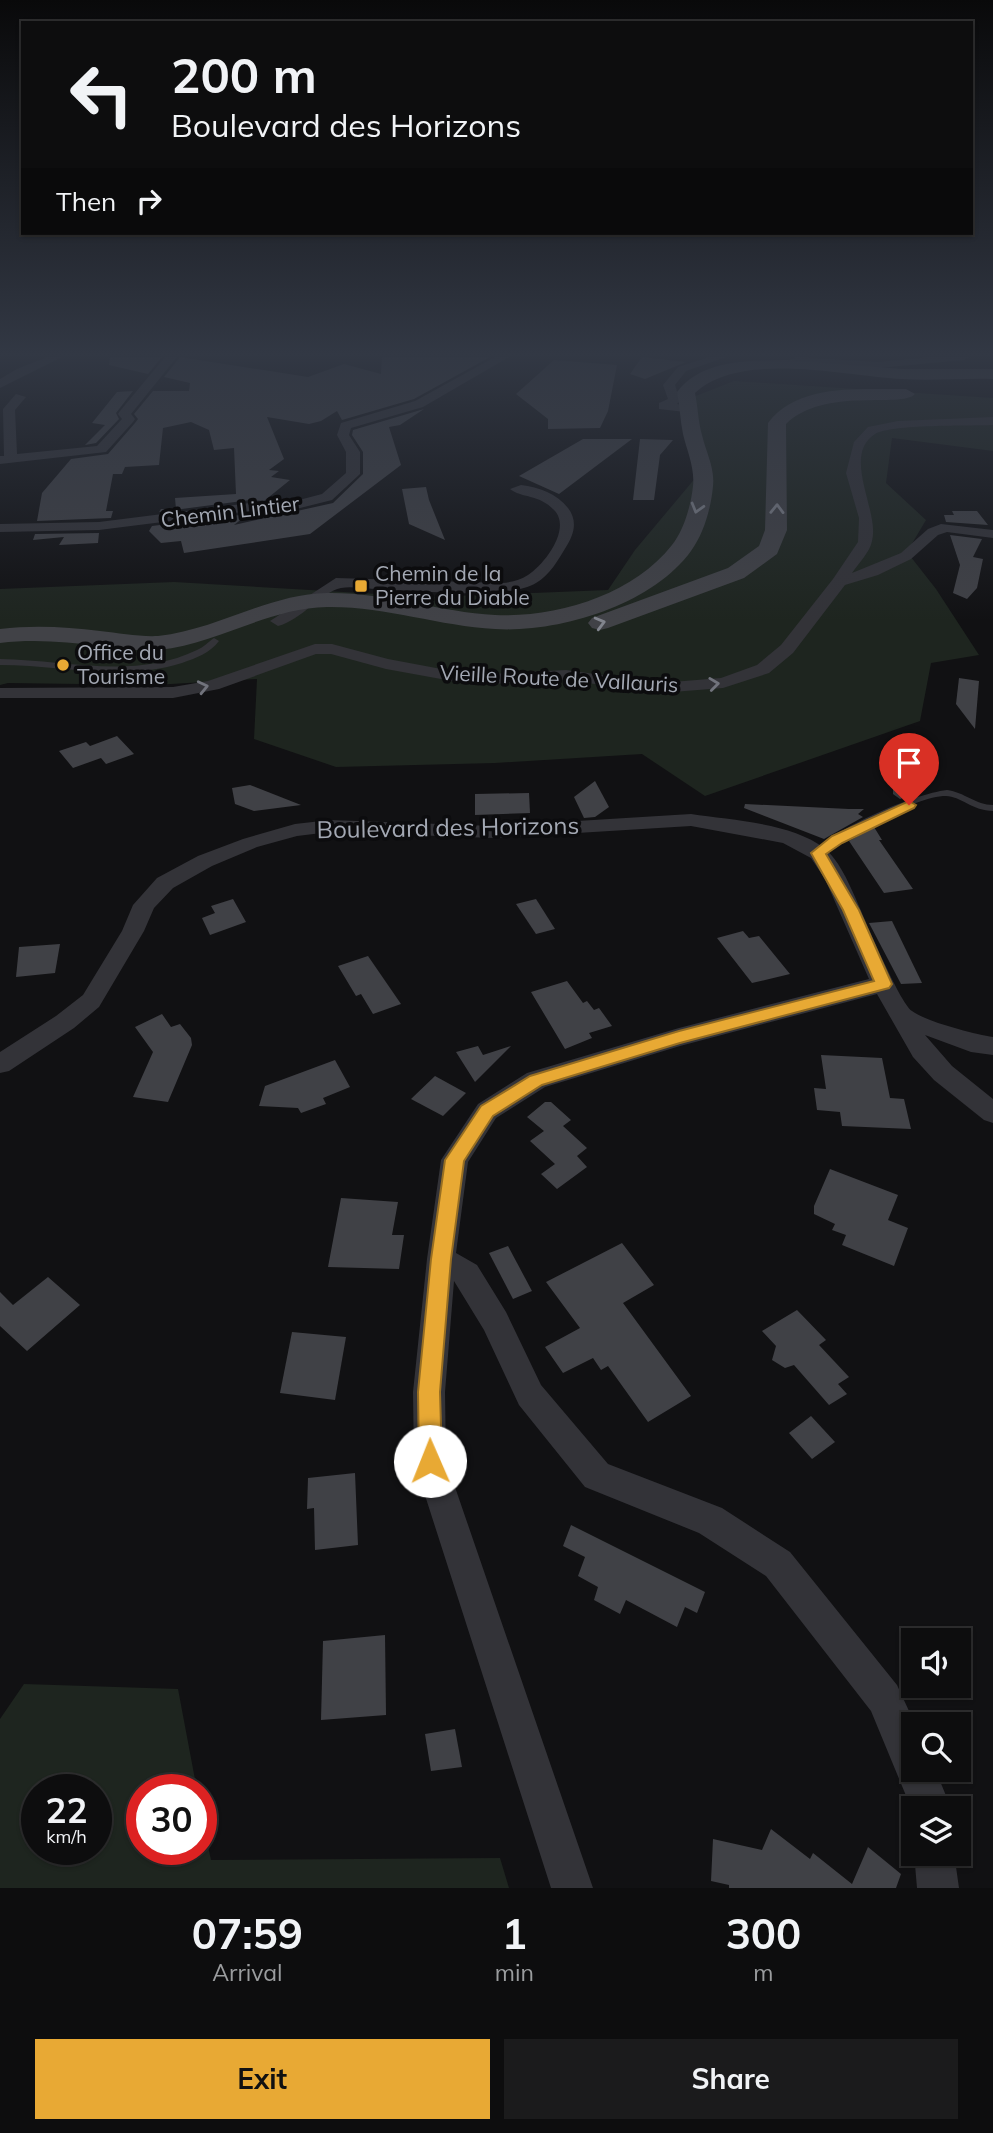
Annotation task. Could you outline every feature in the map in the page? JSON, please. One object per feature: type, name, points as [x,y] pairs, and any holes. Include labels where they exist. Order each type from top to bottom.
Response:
[{"type":"main road","points":[[0,636],[40,632],[155,643],[182,640],[271,610],[307,602],[348,599],[513,623],[559,617],[592,607],[628,591],[667,564],[681,550],[689,535],[703,486],[704,472],[696,445]]},
{"type":"main road","points":[[0,644],[63,643],[147,653],[177,651],[278,621],[330,616],[363,617],[507,633],[543,633],[582,628],[619,618],[736,573],[769,549],[776,530],[777,445]]},
{"type":"street","points":[[6,459],[101,449],[105,445]]},
{"type":"street","name":"Chemin Lintier","points":[[0,528],[99,526],[250,507],[280,509],[304,505],[327,496],[353,474],[353,452],[349,445]]},
{"type":"street","name":"Vieille Route de Vallauris","points":[[0,693],[23,691],[136,696],[198,689],[315,649],[332,649],[386,664],[490,680],[566,676],[660,688],[723,683],[763,669],[787,649],[839,582],[865,542],[866,518],[853,473],[859,445]]},
{"type":"street","points":[[278,621],[304,607],[307,602],[336,583],[502,588],[515,587],[533,579],[550,561],[566,536],[569,526],[560,506],[535,491],[517,489]]},
{"type":"street","points":[[839,582],[873,572],[906,556],[933,532],[946,527],[993,534]]},
{"type":"street","name":"Boulevard des Horizons","points":[[0,1064],[65,1022],[91,1001],[133,931],[145,905],[165,883],[205,861],[250,843],[295,830],[368,826],[494,832],[691,820],[747,828],[790,838],[818,853]]},
{"type":"street","points":[[818,853],[851,910],[883,984],[922,1051],[993,1113]]},
{"type":"street","points":[[572,1888],[430,1461],[429,1392],[441,1259],[455,1160],[487,1111],[536,1080],[679,1037],[883,984]]},
{"type":"street","points":[[902,1017],[971,1043],[993,1046]]},
{"type":"street","points":[[441,1259],[467,1274],[495,1321],[530,1395],[597,1476],[710,1520],[778,1564],[884,1698],[901,1738]]},
{"type":"street","points":[[935,1866],[938,1888]]},
{"type":"lane","points":[[0,662],[119,671],[144,670],[167,666],[210,648],[214,641]]},
{"type":"lane","points":[[818,853],[837,839],[932,793],[952,793],[971,806],[993,808]]},
{"type":"shaded area","points":[[695,445],[891,445],[886,483],[926,520],[907,552],[936,589],[979,655],[931,663],[920,721],[705,796],[642,754],[495,763],[336,767],[254,739],[257,679],[154,685],[0,685],[0,589],[174,582],[429,597],[608,590],[635,550],[697,476]]},
{"type":"shaded area","points":[[947,445],[993,445],[993,451]]},
{"type":"shaded area","points":[[24,1684],[178,1689],[194,1774],[126,1774],[126,1865],[217,1865],[217,1860],[500,1858],[509,1888],[0,1888],[0,1719]]},
{"type":"building","points":[[116,445],[161,445],[159,465],[125,467],[122,474],[113,474],[106,511],[113,511],[111,518],[37,521],[42,493],[71,459],[108,454]]},
{"type":"building","points":[[213,445],[278,445],[284,459],[269,470],[279,471],[271,477],[290,480],[264,501],[250,500],[159,512],[161,509],[176,509],[175,498],[236,494],[234,448],[214,450]]},
{"type":"building","points":[[359,445],[395,445],[401,465],[310,534],[184,553],[181,541],[161,543],[149,531],[152,526],[248,514],[234,525],[333,503],[363,474],[363,452]]},
{"type":"building","points":[[572,445],[624,445],[559,494],[519,476]]},
{"type":"building","points":[[639,445],[669,445],[660,455],[654,500],[633,500]]},
{"type":"building","points":[[426,487],[445,540],[409,524],[402,489]]},
{"type":"building","points":[[952,511],[977,511],[988,525],[946,522],[944,515],[954,515]]},
{"type":"building","points":[[99,533],[98,543],[59,545],[64,537],[33,540],[35,534]]},
{"type":"building","points":[[950,535],[982,539],[973,557],[983,559],[977,588],[967,599],[953,593],[960,565]]},
{"type":"building","points":[[959,678],[979,681],[975,729],[956,704]]},
{"type":"building","points":[[117,736],[134,754],[106,764],[101,758],[73,768],[59,751],[86,742],[90,746]]},
{"type":"building","points":[[908,777],[926,789],[900,799],[893,794],[893,784]]},
{"type":"building","points":[[595,781],[609,807],[595,817],[584,818],[574,797]]},
{"type":"building","points":[[250,785],[301,805],[254,811],[235,804],[232,788]]},
{"type":"building","points":[[529,793],[530,813],[475,815],[475,794]]},
{"type":"building","points":[[745,804],[864,809],[858,814],[863,817],[824,839],[744,808]]},
{"type":"building","points":[[874,827],[882,840],[879,840],[913,889],[884,893],[849,841]]},
{"type":"building","points":[[233,899],[246,922],[210,935],[202,918],[215,913],[211,906]]},
{"type":"building","points":[[536,899],[555,929],[536,934],[516,904]]},
{"type":"building","points":[[892,921],[922,983],[901,984],[869,923]]},
{"type":"building","points":[[743,931],[749,938],[759,936],[790,974],[752,983],[717,938]]},
{"type":"building","points":[[60,944],[55,973],[16,977],[19,947]]},
{"type":"building","points":[[368,956],[401,1004],[373,1014],[361,994],[356,996],[338,966]]},
{"type":"building","points":[[567,981],[583,1003],[587,1001],[594,1010],[599,1008],[612,1026],[589,1033],[592,1038],[565,1049],[531,992]]},
{"type":"building","points":[[162,1014],[171,1027],[180,1024],[191,1038],[192,1045],[168,1102],[133,1097],[153,1052],[135,1027]]},
{"type":"building","points":[[478,1046],[483,1055],[511,1046],[475,1082],[456,1052]]},
{"type":"building","points":[[821,1055],[882,1058],[890,1098],[904,1099],[911,1129],[842,1126],[840,1112],[817,1110],[814,1088],[826,1089]]},
{"type":"building","points":[[335,1060],[350,1087],[323,1098],[326,1104],[301,1113],[298,1108],[259,1106],[265,1086]]},
{"type":"building","points":[[435,1076],[466,1093],[443,1116],[411,1099]]},
{"type":"building","points":[[545,1102],[551,1102],[571,1120],[563,1126],[587,1148],[577,1156],[587,1167],[557,1189],[541,1174],[555,1164],[530,1141],[544,1131],[527,1117]]},
{"type":"building","points":[[830,1169],[898,1195],[888,1220],[908,1228],[894,1266],[842,1245],[846,1235],[832,1230],[835,1224],[814,1214],[814,1206]]},
{"type":"building","points":[[341,1198],[398,1202],[392,1235],[404,1235],[399,1269],[328,1267]]},
{"type":"building","points":[[622,1243],[654,1285],[623,1303],[691,1396],[648,1422],[608,1366],[601,1370],[593,1358],[563,1373],[545,1347],[580,1328],[546,1282]]},
{"type":"building","points":[[508,1246],[532,1291],[513,1299],[489,1253]]},
{"type":"building","points":[[48,1277],[80,1305],[27,1351],[0,1326],[0,1292],[13,1305]]},
{"type":"building","points":[[797,1310],[826,1340],[819,1345],[849,1377],[838,1384],[847,1394],[829,1405],[794,1365],[785,1368],[772,1360],[776,1346],[762,1331]]},
{"type":"building","points":[[292,1332],[346,1337],[335,1400],[280,1393]]},
{"type":"building","points":[[811,1416],[835,1442],[812,1459],[789,1433]]},
{"type":"building","points":[[355,1473],[358,1545],[315,1550],[314,1508],[307,1509],[308,1478]]},
{"type":"building","points":[[571,1525],[705,1592],[697,1613],[685,1607],[677,1627],[626,1600],[620,1614],[594,1600],[598,1587],[578,1576],[585,1557],[563,1546]]},
{"type":"building","points":[[385,1635],[386,1715],[321,1720],[323,1641]]},
{"type":"building","points":[[455,1729],[462,1767],[431,1771],[425,1734]]},
{"type":"building","points":[[771,1829],[810,1859],[813,1853],[852,1884],[868,1847],[901,1874],[896,1888],[729,1888],[729,1885],[711,1881],[713,1839],[762,1850]]},
{"type":"place","name":"Chemin de la Pierre du Diable","points":[[361,586]]},
{"type":"place","name":"Office du Tourisme","points":[[63,665]]},
{"type":"route","points":[[430,1461],[429,1392],[441,1259],[455,1160],[487,1111],[536,1080],[679,1037],[883,984],[836,879],[818,853],[837,839],[909,805]]}]
